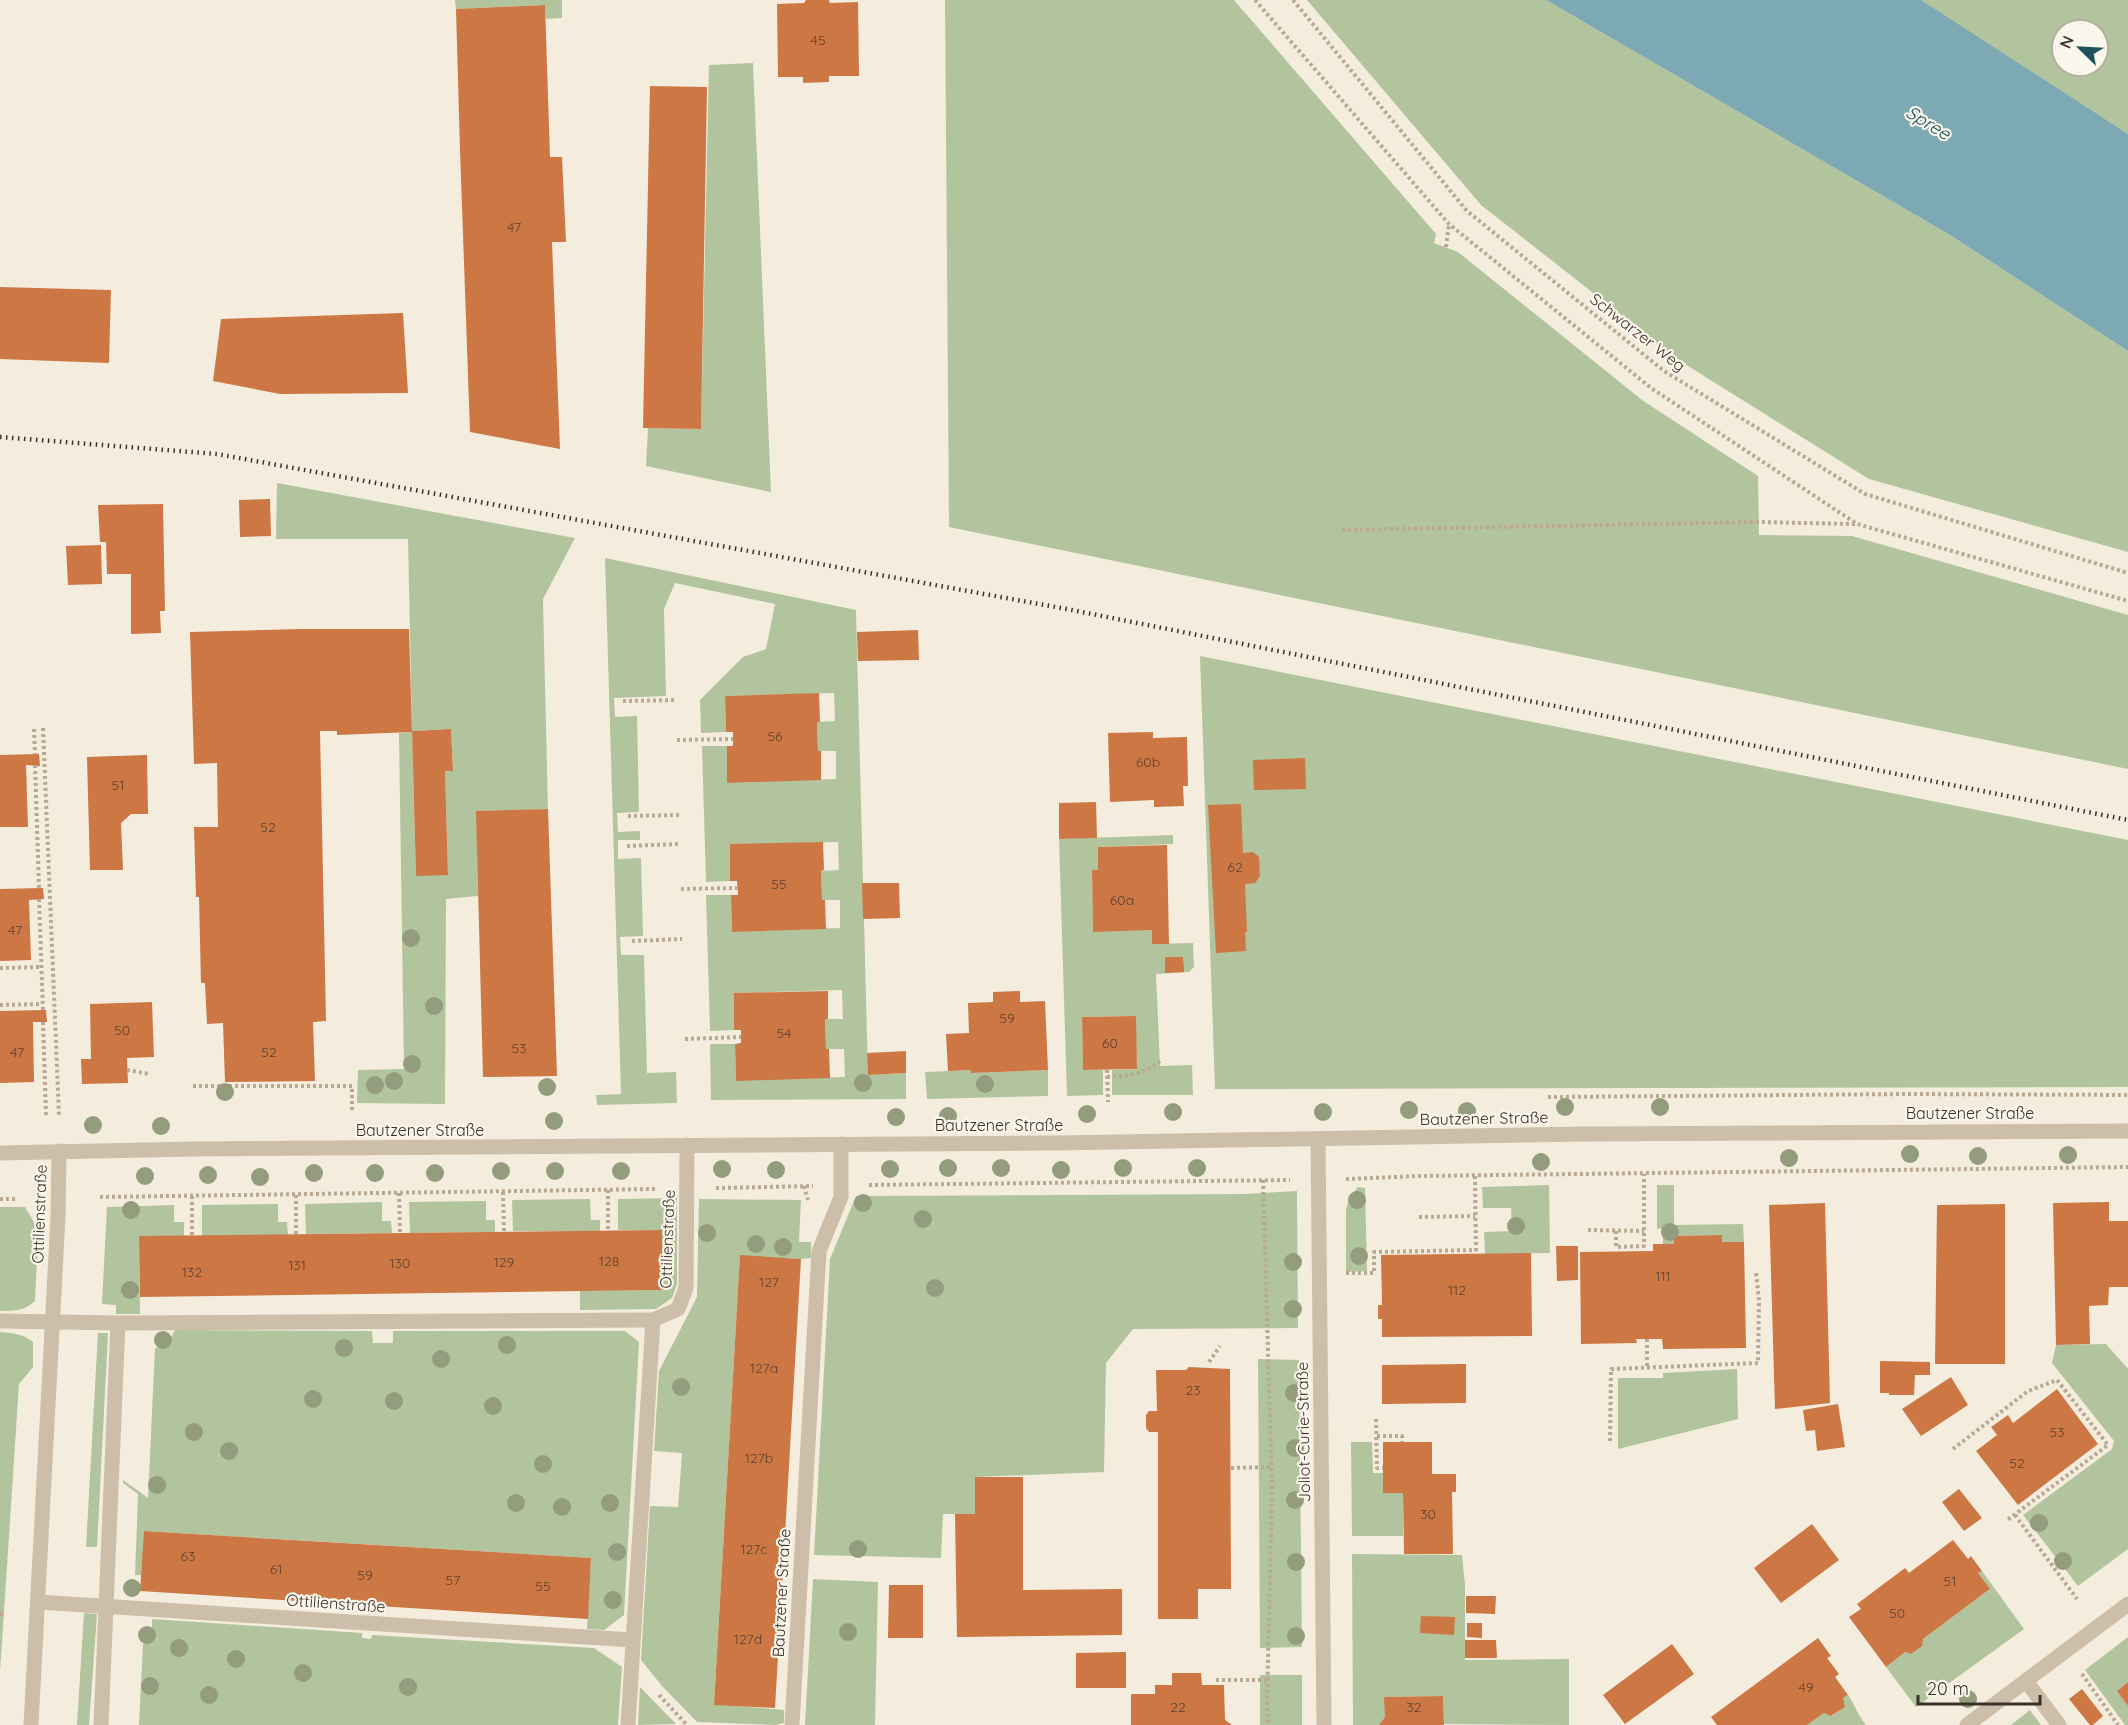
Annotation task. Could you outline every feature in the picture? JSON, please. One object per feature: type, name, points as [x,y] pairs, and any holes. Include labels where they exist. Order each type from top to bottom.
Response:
[{"type":"street","name":"Bautzener Straße","points":[[0,1153],[1586,1134],[2128,1131]]},
{"type":"street","name":"Joliot-Curie-Straße","points":[[1318,1139],[1324,1725]]},
{"type":"street","name":"Bautzener Straße","points":[[792,1725],[819,1251],[841,1197],[841,1144]]},
{"type":"street","name":"Ottilienstraße","points":[[654,1320],[678,1309],[686,1288],[687,1145]]},
{"type":"street","name":"Ottilienstraße","points":[[31,1725],[53,1322],[59,1151]]},
{"type":"street","points":[[0,1321],[118,1323],[654,1320],[628,1725]]},
{"type":"street","points":[[101,1725],[118,1323]]},
{"type":"street","name":"Ottilienstraße","points":[[38,1602],[632,1640]]},
{"type":"street","points":[[1967,1725],[2128,1604]]},
{"type":"street","points":[[2026,1681],[2059,1725]]},
{"type":"path","points":[[1255,0],[1449,224],[1651,388],[1857,524]]},
{"type":"path","name":"Schwarzer Weg","points":[[1293,0],[1467,211],[1664,371],[1865,494],[2128,573]]},
{"type":"path","points":[[1446,247],[1449,224]]},
{"type":"path","points":[[1342,530],[1756,522],[1857,524],[2128,601]]},
{"type":"path","points":[[623,701],[676,700]]},
{"type":"path","points":[[43,728],[59,1116]]},
{"type":"path","points":[[34,729],[35,754]]},
{"type":"path","points":[[677,740],[734,739]]},
{"type":"path","points":[[35,765],[39,888]]},
{"type":"path","points":[[628,816],[679,815]]},
{"type":"path","points":[[627,846],[679,844]]},
{"type":"path","points":[[681,889],[737,888]]},
{"type":"path","points":[[39,899],[43,1010]]},
{"type":"path","points":[[632,941],[682,939]]},
{"type":"path","points":[[0,968],[41,967]]},
{"type":"path","points":[[0,1005],[42,1004]]},
{"type":"path","points":[[43,1022],[46,1116]]},
{"type":"path","points":[[685,1040],[741,1037]]},
{"type":"path","points":[[1107,1077],[1135,1075],[1150,1069],[1160,1061]]},
{"type":"path","points":[[127,1070],[149,1074]]},
{"type":"path","points":[[1107,1070],[1108,1102]]},
{"type":"path","points":[[193,1086],[352,1086],[352,1113]]},
{"type":"path","points":[[1548,1097],[2128,1095]]},
{"type":"path","points":[[1318,1180],[1419,1176],[2128,1167]]},
{"type":"path","points":[[1616,1231],[1616,1246],[1644,1246],[1644,1174]]},
{"type":"path","points":[[1352,1273],[1374,1273],[1374,1252],[1476,1252],[1475,1176]]},
{"type":"path","points":[[1263,1180],[1271,1467],[1268,1725]]},
{"type":"path","points":[[608,1190],[608,1230]]},
{"type":"path","points":[[503,1192],[504,1232]]},
{"type":"path","points":[[399,1193],[400,1233]]},
{"type":"path","points":[[296,1195],[296,1234]]},
{"type":"path","points":[[192,1196],[192,1236]]},
{"type":"path","points":[[0,1199],[16,1199]]},
{"type":"path","points":[[1419,1217],[1475,1216]]},
{"type":"path","points":[[1588,1230],[1644,1231]]},
{"type":"path","points":[[1610,1441],[1611,1369],[1758,1363],[1759,1300],[1756,1273]]},
{"type":"path","points":[[1647,1339],[1647,1368]]},
{"type":"path","points":[[1209,1362],[1220,1346]]},
{"type":"path","points":[[1953,1449],[2028,1391],[2057,1380],[2108,1444],[2006,1521]]},
{"type":"path","points":[[1376,1419],[1377,1468],[1383,1468]]},
{"type":"path","points":[[1377,1436],[1402,1436],[1402,1442]]},
{"type":"path","points":[[1231,1468],[1271,1467]]},
{"type":"path","points":[[2015,1515],[2078,1599]]},
{"type":"path","points":[[2083,1675],[2118,1725]]},
{"type":"path","points":[[1216,1680],[1268,1680]]},
{"type":"green space","points":[[455,0],[562,0],[562,18],[546,19],[544,5],[456,9]]},
{"type":"green space","points":[[945,0],[1234,0],[1436,234],[1434,243],[1458,252],[1642,400],[1758,476],[1759,535],[1852,536],[2128,615],[2128,769],[949,527]]},
{"type":"green space","points":[[1307,0],[1546,0],[1950,235],[2128,351],[2128,552],[1869,479],[1680,361],[1481,205]]},
{"type":"green space","points":[[1921,0],[2128,0],[2128,134],[1947,18]]},
{"type":"green space","points":[[753,63],[771,492],[646,466],[648,428],[701,429],[709,65]]},
{"type":"green space","points":[[277,483],[575,538],[543,599],[548,809],[477,811],[478,896],[446,899],[445,1104],[357,1103],[358,1070],[404,1069],[399,733],[412,732],[416,875],[448,875],[445,771],[453,770],[451,729],[412,731],[408,539],[276,539]]},
{"type":"green space","points":[[605,558],[856,610],[868,1075],[906,1073],[906,1099],[711,1100],[710,1044],[735,1044],[736,1080],[845,1077],[844,1049],[826,1049],[825,1019],[843,1019],[842,990],[734,993],[734,1030],[710,1031],[706,895],[731,895],[732,932],[840,928],[840,900],[822,900],[821,871],[839,870],[838,842],[730,845],[730,881],[706,882],[702,746],[727,746],[728,783],[836,779],[836,751],[818,751],[817,722],[835,721],[834,693],[725,696],[726,732],[701,733],[700,700],[743,657],[766,649],[775,604],[675,583],[664,609],[666,696],[614,698],[615,717],[637,716],[639,812],[617,813],[618,832],[640,831],[640,840],[618,840],[618,859],[641,858],[643,936],[620,937],[621,955],[644,955],[647,1073],[676,1072],[677,1103],[597,1105],[596,1095],[621,1094]]},
{"type":"green space","points":[[1200,656],[2128,840],[2128,1087],[1215,1089]]},
{"type":"green space","points":[[1173,835],[1173,844],[1098,847],[1098,870],[1092,870],[1093,931],[1152,930],[1152,944],[1193,943],[1194,967],[1189,972],[1156,974],[1160,1066],[1192,1065],[1193,1095],[1112,1095],[1112,1070],[1137,1069],[1135,1016],[1082,1017],[1083,1070],[1103,1070],[1103,1095],[1067,1096],[1059,839]]},
{"type":"green space","points":[[971,1070],[971,1073],[1048,1070],[1048,1096],[927,1099],[925,1072]]},
{"type":"green space","points":[[1549,1185],[1550,1253],[1485,1254],[1484,1232],[1512,1231],[1511,1208],[1483,1208],[1482,1187]]},
{"type":"green space","points":[[1657,1185],[1674,1185],[1674,1225],[1743,1224],[1744,1242],[1722,1242],[1722,1235],[1675,1236],[1674,1244],[1663,1244],[1663,1228],[1657,1229]]},
{"type":"green space","points":[[1358,1187],[1365,1188],[1367,1271],[1346,1272],[1346,1210],[1349,1198]]},
{"type":"green space","points":[[1297,1191],[1298,1328],[1133,1329],[1106,1363],[1104,1472],[975,1477],[975,1514],[943,1514],[941,1558],[814,1555],[830,1259],[856,1196],[1244,1194]]},
{"type":"green space","points":[[677,1198],[677,1284],[672,1298],[656,1309],[580,1310],[580,1291],[663,1290],[662,1230],[618,1230],[618,1199]]},
{"type":"green space","points":[[590,1199],[591,1220],[600,1220],[600,1231],[513,1231],[512,1200]]},
{"type":"green space","points":[[699,1199],[801,1200],[799,1242],[811,1242],[811,1258],[740,1256],[714,1704],[784,1710],[784,1723],[776,1725],[697,1722],[662,1686],[641,1660],[650,1506],[678,1507],[682,1453],[654,1451],[659,1371],[697,1297]]},
{"type":"green space","points":[[486,1201],[486,1220],[495,1220],[495,1232],[410,1233],[409,1202]]},
{"type":"green space","points":[[382,1202],[382,1221],[391,1221],[392,1233],[306,1234],[305,1204]]},
{"type":"green space","points":[[278,1204],[278,1222],[287,1222],[288,1235],[202,1236],[202,1205]]},
{"type":"green space","points":[[174,1205],[174,1222],[184,1222],[184,1236],[139,1237],[140,1314],[116,1314],[116,1305],[102,1304],[107,1207]]},
{"type":"green space","points":[[0,1207],[25,1207],[35,1224],[38,1241],[35,1301],[23,1309],[0,1311]]},
{"type":"green space","points":[[175,1330],[372,1331],[373,1343],[393,1343],[393,1331],[625,1331],[639,1342],[624,1615],[604,1630],[587,1629],[591,1558],[145,1531],[141,1575],[135,1575],[138,1494],[123,1483],[123,1480],[148,1498],[155,1348],[167,1345]]},
{"type":"green space","points":[[0,1332],[18,1334],[33,1342],[33,1367],[19,1384],[0,1672]]},
{"type":"green space","points":[[98,1333],[108,1333],[97,1547],[86,1547]]},
{"type":"green space","points":[[2106,1344],[2128,1369],[2128,1549],[2078,1586],[2023,1515],[2112,1449],[2114,1441],[2052,1363],[2056,1345]]},
{"type":"green space","points":[[1258,1359],[1299,1360],[1302,1647],[1260,1648]]},
{"type":"green space","points":[[1737,1369],[1738,1419],[1618,1449],[1618,1378],[1663,1378],[1663,1373]]},
{"type":"green space","points":[[1351,1442],[1372,1442],[1373,1473],[1383,1473],[1383,1493],[1403,1493],[1403,1536],[1352,1536]]},
{"type":"green space","points":[[1352,1554],[1462,1555],[1465,1585],[1465,1660],[1569,1659],[1569,1725],[1444,1724],[1443,1696],[1385,1697],[1385,1717],[1379,1725],[1353,1725]]},
{"type":"green space","points":[[1982,1571],[2024,1629],[1916,1707],[1886,1667],[1905,1652],[1911,1654],[1923,1639],[1989,1590],[1978,1573]]},
{"type":"green space","points":[[813,1579],[878,1582],[875,1725],[805,1725]]},
{"type":"green space","points":[[84,1613],[97,1614],[89,1725],[77,1725]]},
{"type":"green space","points":[[152,1619],[362,1633],[362,1638],[371,1639],[372,1635],[594,1648],[622,1667],[618,1725],[139,1725],[143,1644],[152,1638]]},
{"type":"green space","points":[[2128,1637],[2128,1682],[2117,1691],[2128,1706],[2128,1725],[2125,1725],[2085,1670]]},
{"type":"green space","points":[[1260,1675],[1302,1675],[1302,1725],[1260,1725]]},
{"type":"green space","points":[[640,1687],[676,1724],[638,1725]]},
{"type":"green space","points":[[1848,1695],[1866,1725],[1807,1725],[1824,1713],[1832,1716],[1844,1707],[1843,1698]]},
{"type":"green space","points":[[2030,1710],[2041,1725],[2011,1725]]},
{"type":"water","name":"Spree","points":[[1546,0],[1921,0],[2128,134],[2128,351],[1950,235]]},
{"type":"building","points":[[806,0],[829,0],[830,3],[858,2],[859,76],[829,76],[829,82],[803,83],[803,77],[778,77],[777,4],[804,3]]},
{"type":"building","points":[[545,5],[550,157],[562,157],[566,242],[552,242],[560,449],[470,432],[460,150],[456,9]]},
{"type":"building","points":[[650,86],[707,87],[701,429],[643,428]]},
{"type":"building","points":[[0,287],[111,290],[109,363],[0,359]]},
{"type":"building","points":[[403,313],[408,393],[280,394],[213,381],[221,319]]},
{"type":"building","points":[[270,499],[271,536],[240,537],[239,500]]},
{"type":"building","points":[[163,504],[165,611],[160,611],[161,633],[131,634],[131,574],[107,574],[106,542],[100,542],[98,505]]},
{"type":"building","points":[[101,545],[102,584],[68,585],[66,546]]},
{"type":"building","points":[[409,629],[412,732],[337,735],[337,731],[320,731],[326,1021],[313,1022],[315,1081],[225,1082],[223,1023],[207,1024],[205,983],[201,983],[199,897],[196,897],[194,827],[218,827],[217,763],[194,764],[190,632]]},
{"type":"building","points":[[918,630],[919,660],[858,661],[857,632]]},
{"type":"building","points":[[819,693],[820,722],[817,722],[818,751],[821,751],[821,780],[727,783],[727,746],[733,746],[733,732],[726,732],[725,696]]},
{"type":"building","points":[[451,729],[453,771],[445,771],[448,875],[416,876],[412,731]]},
{"type":"building","points":[[1153,732],[1153,738],[1187,737],[1188,786],[1183,786],[1184,806],[1154,807],[1154,800],[1110,802],[1108,733]]},
{"type":"building","points":[[39,754],[40,766],[26,765],[28,827],[0,827],[0,755]]},
{"type":"building","points":[[147,755],[148,814],[131,814],[121,823],[123,870],[90,870],[87,757]]},
{"type":"building","points":[[1305,758],[1306,789],[1254,790],[1253,760]]},
{"type":"building","points":[[1096,802],[1097,838],[1059,839],[1059,803]]},
{"type":"building","points":[[1241,804],[1243,853],[1253,852],[1259,857],[1260,876],[1255,883],[1245,884],[1246,951],[1216,953],[1208,805]]},
{"type":"building","points":[[548,809],[557,1076],[483,1077],[476,811]]},
{"type":"building","points":[[823,842],[822,900],[825,900],[826,929],[732,932],[731,895],[738,895],[737,881],[730,881],[730,844]]},
{"type":"building","points":[[1167,845],[1169,944],[1152,944],[1152,930],[1093,932],[1092,870],[1098,870],[1098,847]]},
{"type":"building","points":[[862,883],[899,883],[900,918],[863,919]]},
{"type":"building","points":[[43,888],[44,899],[29,900],[31,960],[0,961],[0,889]]},
{"type":"building","points":[[1165,957],[1183,957],[1184,972],[1165,973]]},
{"type":"building","points":[[828,991],[828,1019],[825,1019],[830,1078],[736,1081],[735,1044],[741,1043],[741,1030],[734,1030],[734,993]]},
{"type":"building","points":[[1020,991],[1020,1002],[1045,1001],[1048,1070],[971,1073],[971,1070],[948,1071],[946,1034],[969,1033],[968,1003],[993,1002],[993,992]]},
{"type":"building","points":[[152,1002],[154,1057],[127,1058],[128,1083],[82,1084],[81,1059],[91,1059],[90,1004]]},
{"type":"building","points":[[46,1010],[47,1022],[33,1022],[34,1082],[0,1083],[0,1011]]},
{"type":"building","points":[[1136,1016],[1137,1069],[1083,1070],[1082,1017]]},
{"type":"building","points":[[906,1051],[906,1073],[868,1075],[867,1053]]},
{"type":"building","points":[[2109,1202],[2109,1221],[2128,1221],[2128,1287],[2109,1287],[2108,1305],[2089,1306],[2090,1344],[2056,1345],[2053,1203]]},
{"type":"building","points":[[1825,1203],[1830,1403],[1775,1409],[1769,1205]]},
{"type":"building","points":[[2005,1204],[2005,1364],[1935,1364],[1937,1205]]},
{"type":"building","points":[[662,1230],[663,1290],[140,1297],[139,1236]]},
{"type":"building","points":[[1722,1235],[1722,1242],[1744,1242],[1746,1348],[1663,1349],[1662,1339],[1636,1339],[1637,1343],[1581,1344],[1580,1252],[1653,1251],[1653,1244],[1674,1244],[1674,1236]]},
{"type":"building","points":[[1556,1246],[1578,1246],[1578,1280],[1557,1281]]},
{"type":"building","points":[[1531,1253],[1532,1336],[1382,1337],[1382,1319],[1378,1319],[1378,1305],[1382,1305],[1381,1255]]},
{"type":"building","points":[[740,1255],[801,1259],[775,1708],[714,1705]]},
{"type":"building","points":[[1880,1361],[1930,1362],[1930,1375],[1915,1375],[1914,1395],[1880,1393]]},
{"type":"building","points":[[1466,1364],[1466,1403],[1382,1404],[1382,1365]]},
{"type":"building","points":[[1189,1367],[1230,1369],[1231,1589],[1198,1589],[1198,1619],[1158,1619],[1158,1432],[1149,1432],[1146,1428],[1146,1415],[1149,1411],[1157,1411],[1156,1370],[1186,1370]]},
{"type":"building","points":[[1951,1377],[1968,1405],[1921,1436],[1902,1409]]},
{"type":"building","points":[[2057,1389],[2098,1444],[2018,1505],[1976,1451],[1997,1435],[1991,1427],[2008,1415],[2013,1423]]},
{"type":"building","points":[[1838,1404],[1845,1447],[1817,1451],[1815,1430],[1806,1431],[1803,1410]]},
{"type":"building","points":[[1383,1442],[1432,1442],[1432,1474],[1456,1474],[1456,1492],[1452,1492],[1453,1554],[1404,1554],[1403,1493],[1383,1493]]},
{"type":"building","points":[[975,1477],[1023,1477],[1023,1590],[1122,1589],[1122,1635],[957,1637],[955,1514],[975,1514]]},
{"type":"building","points":[[1959,1489],[1982,1518],[1964,1531],[1942,1502]]},
{"type":"building","points":[[1812,1524],[1839,1560],[1781,1603],[1754,1568]]},
{"type":"building","points":[[144,1531],[591,1558],[588,1619],[140,1591]]},
{"type":"building","points":[[1953,1540],[1968,1559],[1971,1556],[1982,1571],[1978,1573],[1990,1589],[1923,1639],[1922,1646],[1911,1654],[1905,1652],[1886,1667],[1849,1617],[1861,1609],[1857,1604],[1905,1568],[1909,1573]]},
{"type":"building","points":[[889,1585],[923,1585],[923,1638],[888,1638]]},
{"type":"building","points":[[1466,1596],[1496,1596],[1495,1614],[1466,1613]]},
{"type":"building","points":[[1421,1616],[1455,1617],[1454,1635],[1420,1633]]},
{"type":"building","points":[[1467,1623],[1482,1623],[1482,1638],[1467,1637]]},
{"type":"building","points":[[1818,1638],[1831,1656],[1827,1658],[1839,1674],[1835,1677],[1848,1695],[1843,1698],[1845,1707],[1831,1716],[1824,1713],[1807,1725],[1717,1725],[1711,1717]]},
{"type":"building","points":[[1465,1640],[1496,1640],[1497,1658],[1465,1658]]},
{"type":"building","points":[[1672,1644],[1694,1674],[1625,1724],[1603,1695]]},
{"type":"building","points":[[1126,1652],[1126,1688],[1076,1688],[1076,1653]]},
{"type":"building","points":[[1172,1673],[1201,1673],[1202,1685],[1224,1685],[1225,1720],[1232,1725],[1131,1725],[1131,1694],[1155,1694],[1155,1685],[1172,1685]]},
{"type":"building","points":[[2128,1682],[2128,1706],[2117,1691]]},
{"type":"building","points":[[2082,1689],[2103,1716],[2093,1725],[2090,1725],[2069,1699]]},
{"type":"building","points":[[1443,1696],[1444,1725],[1379,1725],[1385,1717],[1384,1697]]},
{"type":"railway","points":[[0,437],[217,454],[1072,610],[2128,820]]}]
